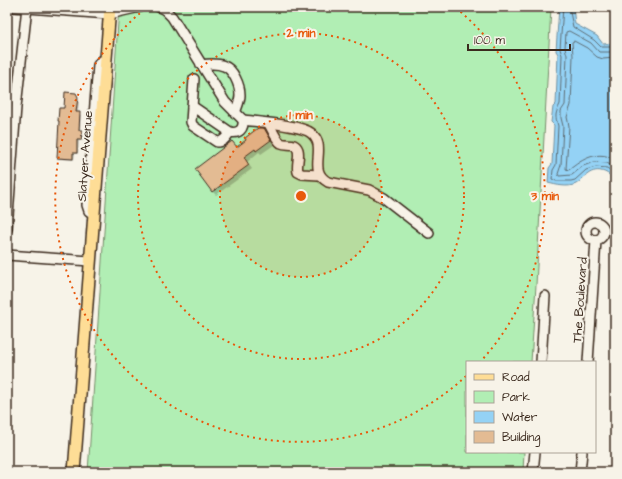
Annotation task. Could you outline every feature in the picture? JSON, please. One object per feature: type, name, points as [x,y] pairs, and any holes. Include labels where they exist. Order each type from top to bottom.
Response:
[{"type":"main road","name":"Slatyer Avenue","points":[[74,472],[110,10]]},
{"type":"street","points":[[14,7],[110,10],[140,7]]},
{"type":"street","points":[[159,7],[165,10],[172,17],[224,102],[243,120],[300,128],[310,132],[316,138],[319,148],[319,175]]},
{"type":"street","points":[[7,229],[17,98],[27,8]]},
{"type":"street","points":[[201,65],[220,65],[231,70],[240,87],[240,96],[235,113]]},
{"type":"street","points":[[194,79],[191,122],[193,126],[217,142],[224,140],[230,132]]},
{"type":"street","points":[[7,97],[17,98]]},
{"type":"street","points":[[192,106],[230,132],[239,132],[244,124],[243,120]]},
{"type":"street","points":[[269,124],[281,143],[293,144],[296,146],[299,151],[298,172],[302,174],[319,175],[328,182],[369,190],[384,198],[429,233]]},
{"type":"street","name":"The Boulevard","points":[[588,361],[596,240]]},
{"type":"street","points":[[7,254],[90,261]]},
{"type":"street","points":[[541,361],[545,296]]},
{"type":"street","name":"Slatyer Avenue","points":[[70,472],[81,315],[86,308]]},
{"type":"street","points":[[533,472],[535,453]]},
{"type":"street","points":[[580,472],[582,453]]},
{"type":"green space","points":[[119,7],[551,7],[531,361],[466,361],[466,453],[524,453],[523,472],[88,472]]},
{"type":"water","points":[[559,7],[573,7],[575,24],[597,36],[603,44],[615,43],[615,180],[603,171],[595,171],[588,174],[573,185],[562,186],[548,183],[549,168],[552,164],[554,125],[551,122],[553,107],[556,104],[558,54],[556,51]]},
{"type":"building","points":[[65,92],[76,93],[78,97],[76,112],[80,112],[79,130],[82,130],[81,140],[77,140],[77,153],[73,153],[73,159],[57,158],[59,108],[64,108]]},
{"type":"building","points":[[258,128],[264,128],[271,140],[256,151],[255,149],[244,157],[249,165],[212,192],[195,169],[232,141],[237,147],[246,140],[245,138]]}]
